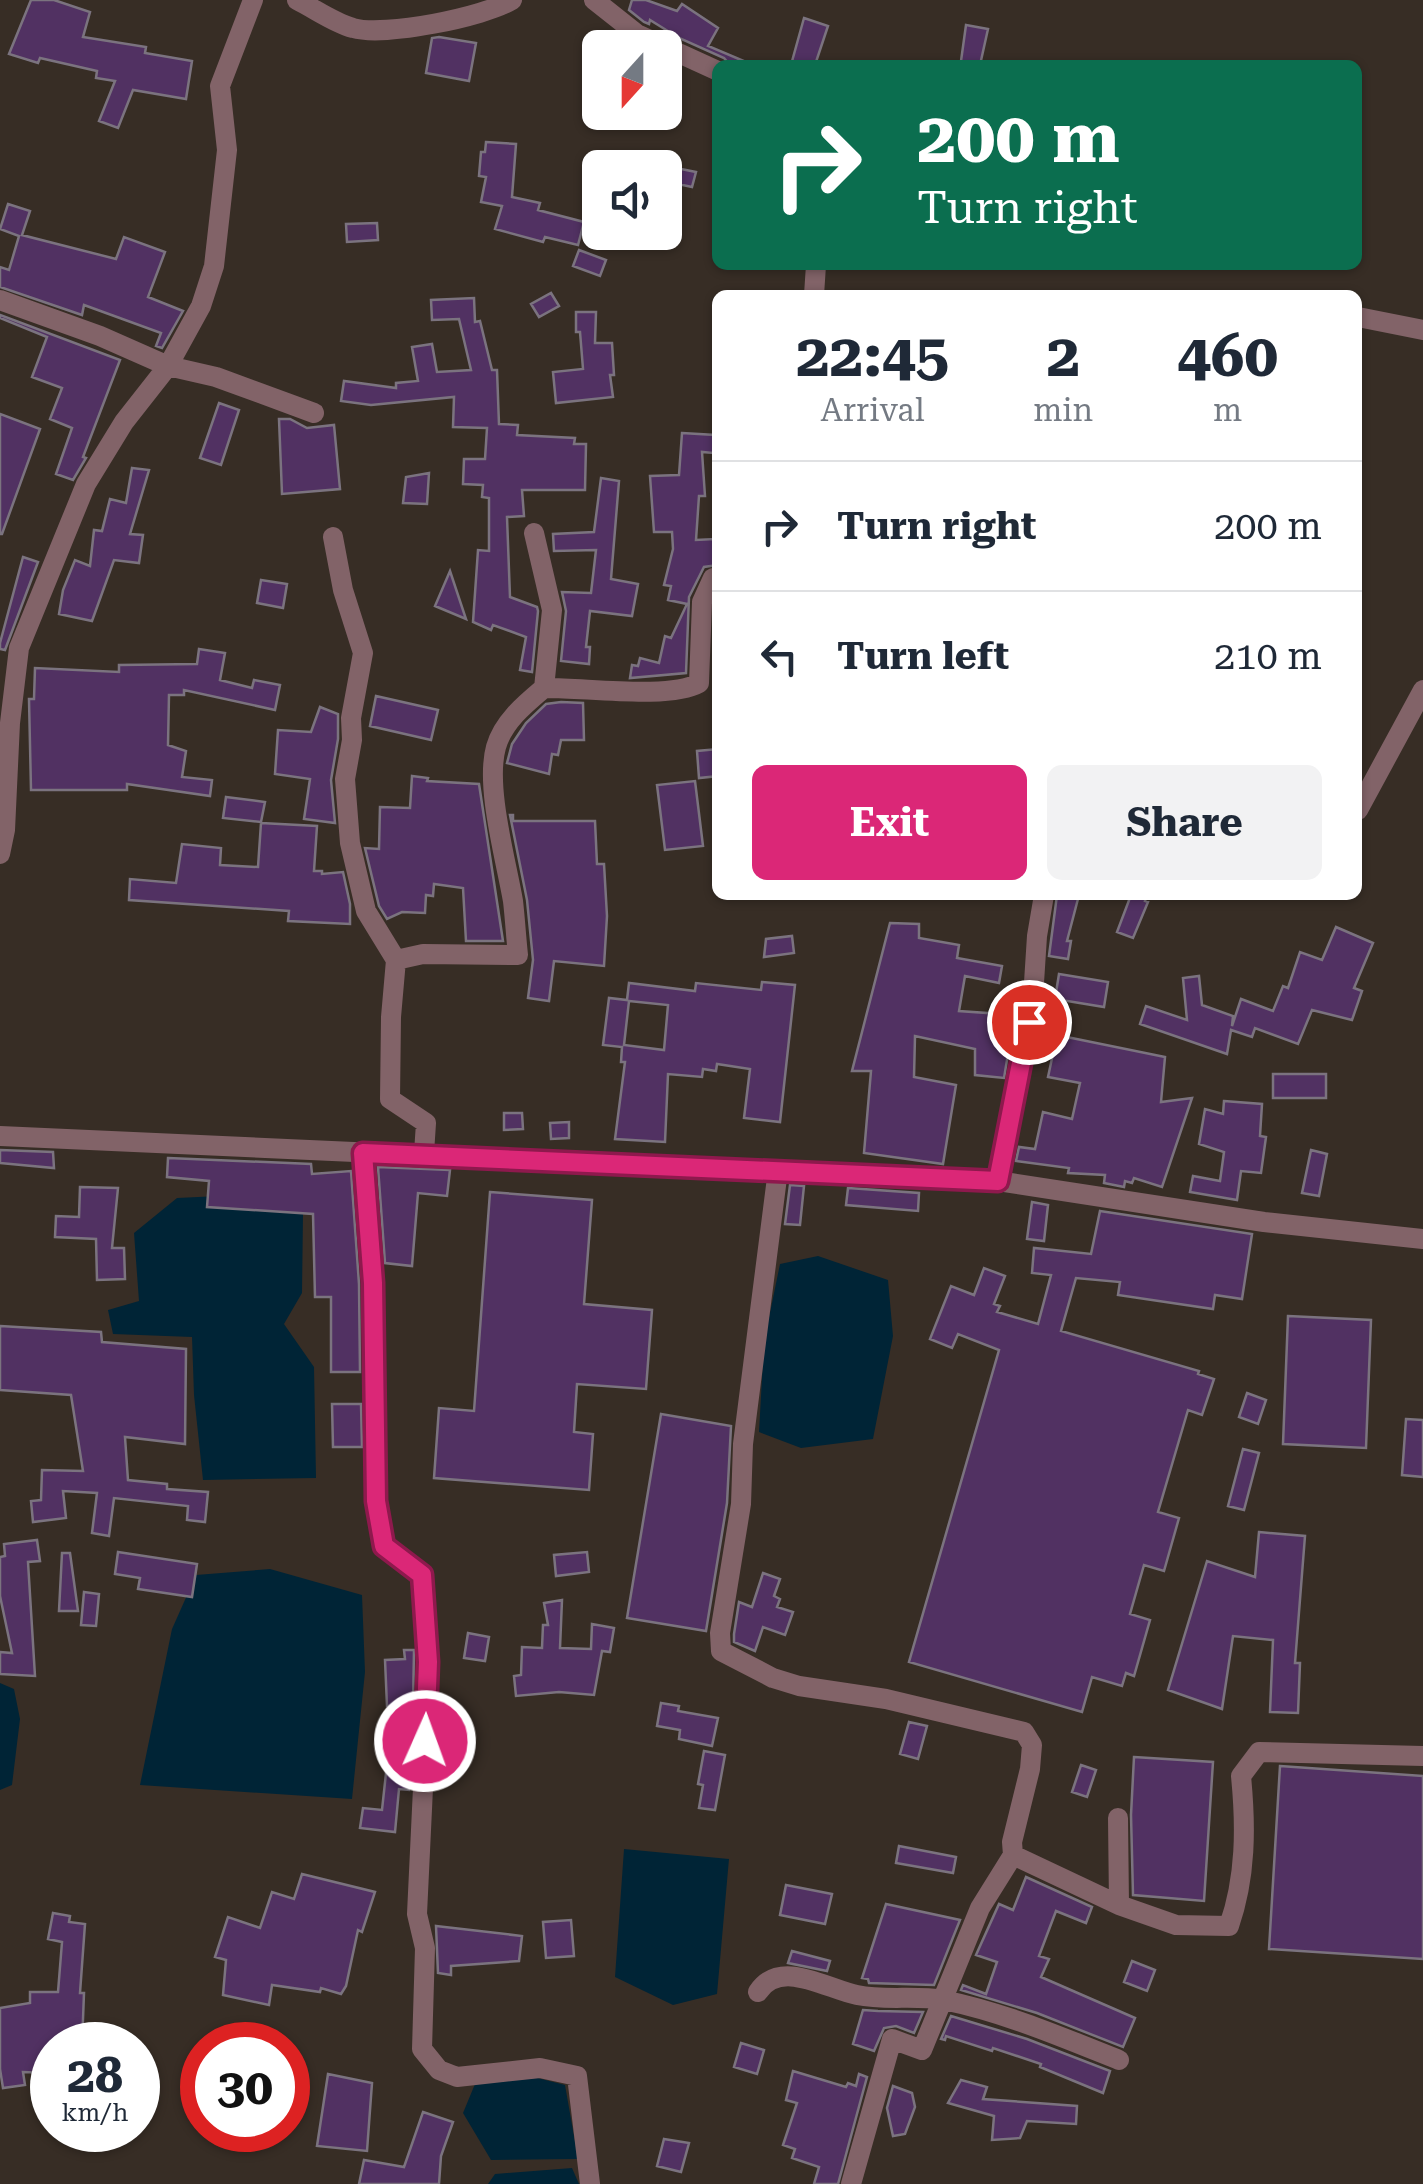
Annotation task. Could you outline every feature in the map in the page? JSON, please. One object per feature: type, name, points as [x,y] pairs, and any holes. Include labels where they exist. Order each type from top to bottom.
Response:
[{"type":"street","points":[[0,854],[19,648],[86,484],[124,422],[168,366],[201,306],[214,266],[227,150],[220,86],[253,0]]},
{"type":"street","points":[[298,0],[353,28],[366,30],[444,24],[512,0]]},
{"type":"street","points":[[594,0],[637,34],[712,67]]},
{"type":"street","points":[[0,300],[100,336],[168,366],[216,378],[314,413]]},
{"type":"street","points":[[1362,318],[1423,330]]},
{"type":"street","points":[[396,960],[423,954],[518,955],[494,782],[496,748],[510,720],[544,688],[552,610],[534,533]]},
{"type":"street","points":[[332,537],[342,590],[363,652],[345,779],[350,842],[366,911],[396,960],[390,1099],[426,1123],[424,1154]]},
{"type":"street","points":[[544,688],[686,690],[699,683],[702,602],[712,580]]},
{"type":"street","points":[[1362,803],[1423,690]]},
{"type":"street","points":[[998,1181],[1033,998],[1043,900]]},
{"type":"street","points":[[0,1136],[998,1181],[1264,1222],[1423,1238]]},
{"type":"street","points":[[363,1153],[373,1283],[376,1501],[384,1546],[422,1575],[428,1662],[417,1914],[424,1948],[422,2049],[440,2070],[457,2078],[540,2068],[577,2076],[590,2184]]},
{"type":"street","points":[[778,1170],[742,1444],[741,1504],[720,1634],[721,1651],[773,1678],[799,1686],[886,1699],[1024,1732],[1032,1745],[1012,1842],[1013,1855],[980,1908],[922,2050],[892,2040],[851,2184]]},
{"type":"street","points":[[1013,1855],[1119,1906],[1176,1925],[1230,1926],[1237,1903],[1246,1830],[1241,1776],[1259,1752],[1423,1756]]},
{"type":"street","points":[[1118,1818],[1119,1906]]},
{"type":"street","points":[[758,1992],[763,1984],[784,1976],[826,1984],[858,1996],[941,2000],[1050,2032],[1119,2060]]},
{"type":"water","points":[[177,1198],[274,1200],[303,1214],[302,1293],[284,1324],[314,1367],[316,1478],[203,1480],[192,1337],[113,1334],[108,1310],[139,1301],[134,1233]]},
{"type":"water","points":[[818,1256],[888,1280],[893,1336],[873,1439],[801,1448],[759,1432],[764,1342],[780,1264]]},
{"type":"water","points":[[270,1569],[362,1595],[365,1672],[352,1799],[140,1785],[172,1629],[196,1575]]},
{"type":"water","points":[[0,1683],[14,1689],[20,1719],[12,1785],[0,1790]]},
{"type":"water","points":[[624,1849],[729,1859],[717,1994],[673,2005],[615,1977]]},
{"type":"water","points":[[522,2074],[565,2085],[578,2159],[491,2160],[463,2113],[475,2084]]},
{"type":"water","points":[[572,2168],[579,2184],[488,2184],[495,2174]]},
{"type":"building","points":[[31,0],[54,0],[90,12],[83,37],[146,47],[145,53],[192,61],[186,99],[133,90],[118,128],[99,121],[115,81],[96,78],[97,71],[40,58],[38,63],[9,54]]},
{"type":"building","points":[[632,0],[646,0],[677,11],[682,4],[718,28],[708,46],[741,60],[726,60],[682,39],[682,30],[666,30],[650,20],[649,24],[629,10]]},
{"type":"building","points":[[804,18],[828,26],[817,60],[792,60]]},
{"type":"building","points":[[966,25],[988,29],[981,60],[961,60]]},
{"type":"building","points":[[432,38],[476,43],[469,81],[426,73]]},
{"type":"building","points":[[486,142],[516,144],[512,197],[540,203],[538,210],[582,221],[578,245],[545,237],[543,242],[495,229],[502,206],[481,202],[486,177],[479,176],[481,152],[485,152]]},
{"type":"building","points":[[682,169],[696,172],[692,187],[682,185]]},
{"type":"building","points":[[8,204],[30,211],[22,235],[116,259],[124,237],[165,252],[148,297],[183,311],[162,348],[156,346],[161,333],[84,305],[82,315],[0,287],[0,267],[9,270],[19,236],[0,229]]},
{"type":"building","points":[[377,223],[378,240],[347,242],[346,224]]},
{"type":"building","points":[[579,250],[606,260],[600,276],[573,266]]},
{"type":"building","points":[[551,293],[559,306],[539,317],[531,304]]},
{"type":"building","points":[[474,298],[475,322],[480,321],[492,370],[497,370],[499,424],[518,425],[517,435],[575,438],[574,444],[586,444],[585,490],[522,490],[524,516],[507,517],[510,597],[537,607],[538,611],[532,672],[520,670],[526,637],[473,622],[478,550],[489,551],[489,498],[482,497],[483,485],[463,484],[464,459],[485,459],[487,428],[453,427],[454,397],[371,405],[341,401],[344,381],[396,388],[396,383],[418,381],[412,347],[432,344],[437,372],[471,370],[459,319],[432,320],[431,300]]},
{"type":"building","points":[[576,312],[596,312],[595,343],[612,343],[613,397],[556,403],[553,372],[583,369]]},
{"type":"building","points":[[0,315],[120,360],[83,457],[86,458],[73,480],[56,474],[72,428],[50,419],[62,388],[32,377],[47,337]]},
{"type":"building","points":[[219,403],[239,410],[221,465],[200,458]]},
{"type":"building","points":[[0,414],[40,429],[2,534],[0,534]]},
{"type":"building","points":[[279,419],[290,419],[307,428],[334,425],[340,489],[282,494]]},
{"type":"building","points":[[682,433],[712,435],[712,453],[702,452],[705,496],[699,496],[696,540],[712,539],[712,566],[704,567],[689,597],[686,673],[630,678],[632,665],[638,666],[640,658],[659,663],[665,636],[671,638],[687,604],[668,600],[671,586],[664,585],[673,549],[672,532],[654,532],[650,476],[679,475]]},
{"type":"building","points":[[132,468],[149,470],[130,534],[143,535],[139,563],[114,560],[92,621],[59,614],[75,560],[90,566],[94,530],[102,531],[110,499],[126,503]]},
{"type":"building","points":[[429,473],[427,504],[403,503],[406,477]]},
{"type":"building","points":[[601,478],[619,481],[611,579],[638,584],[632,616],[590,611],[586,647],[590,647],[589,664],[561,661],[566,611],[562,592],[591,593],[596,550],[554,551],[553,534],[594,532]]},
{"type":"building","points":[[23,557],[38,562],[5,650],[0,649],[0,643]]},
{"type":"building","points":[[450,571],[466,619],[435,606]]},
{"type":"building","points":[[261,580],[287,584],[283,608],[257,603]]},
{"type":"building","points":[[199,649],[225,653],[220,680],[252,688],[254,680],[280,685],[275,710],[184,690],[184,695],[169,695],[168,745],[186,751],[182,777],[212,780],[210,796],[127,784],[127,790],[31,790],[29,699],[34,699],[35,668],[119,672],[119,665],[197,664]]},
{"type":"building","points":[[376,696],[438,710],[431,740],[370,726]]},
{"type":"building","points":[[583,703],[584,740],[561,740],[558,755],[552,754],[549,774],[507,763],[512,744],[526,723],[546,704]]},
{"type":"building","points":[[320,707],[338,714],[331,780],[335,823],[304,819],[310,779],[275,774],[278,730],[311,732]]},
{"type":"building","points":[[712,750],[712,777],[699,778],[697,751]]},
{"type":"building","points":[[412,776],[428,778],[427,781],[479,784],[503,941],[466,941],[463,888],[434,884],[433,896],[426,895],[425,913],[402,912],[387,919],[379,906],[365,848],[379,849],[380,807],[410,808]]},
{"type":"building","points":[[695,781],[703,846],[665,850],[657,785]]},
{"type":"building","points":[[226,797],[265,802],[261,822],[223,818]]},
{"type":"building","points":[[510,815],[513,821],[595,821],[597,864],[604,864],[604,966],[554,961],[549,1001],[528,998],[533,960],[527,900]]},
{"type":"building","points":[[261,823],[317,826],[314,871],[343,872],[350,924],[288,921],[289,911],[129,900],[130,879],[176,883],[182,844],[221,848],[220,865],[258,867]]},
{"type":"building","points":[[1056,900],[1078,900],[1067,941],[1071,941],[1068,959],[1049,956]]},
{"type":"building","points":[[1129,900],[1148,902],[1133,938],[1117,932]]},
{"type":"building","points":[[890,923],[919,924],[919,938],[959,945],[957,958],[1002,966],[999,983],[965,976],[959,1011],[1001,1014],[999,1047],[1009,1048],[1004,1078],[975,1075],[975,1049],[915,1036],[914,1077],[956,1085],[943,1164],[864,1153],[871,1071],[852,1071]]},
{"type":"building","points":[[1336,927],[1373,943],[1354,988],[1362,991],[1352,1020],[1312,1010],[1298,1044],[1255,1028],[1252,1037],[1231,1030],[1227,1054],[1140,1024],[1146,1006],[1187,1020],[1183,978],[1199,976],[1202,1005],[1233,1016],[1232,1026],[1241,999],[1273,1011],[1283,986],[1288,988],[1300,952],[1322,960]]},
{"type":"building","points":[[792,936],[794,953],[764,957],[766,939]]},
{"type":"building","points":[[1059,974],[1108,982],[1104,1007],[1055,999]]},
{"type":"building","points":[[762,982],[795,985],[780,1122],[744,1118],[750,1069],[717,1064],[716,1071],[703,1069],[702,1077],[668,1074],[665,1142],[615,1139],[625,1062],[621,1062],[622,1047],[603,1045],[609,998],[627,1000],[629,983],[695,991],[696,983],[761,990]],"holes":[[[629,1001],[668,1005],[664,1050],[624,1045]]]},
{"type":"building","points":[[1057,1035],[1165,1057],[1161,1102],[1192,1098],[1162,1187],[1134,1178],[1132,1183],[1125,1181],[1124,1187],[1104,1183],[1105,1175],[1068,1173],[1069,1168],[1016,1161],[1019,1147],[1035,1149],[1043,1112],[1072,1119],[1080,1083],[1048,1077]]},
{"type":"building","points":[[1273,1074],[1326,1074],[1326,1098],[1273,1098]]},
{"type":"building","points":[[1224,1101],[1262,1104],[1260,1136],[1266,1137],[1261,1173],[1241,1171],[1237,1200],[1190,1192],[1193,1176],[1220,1181],[1224,1152],[1199,1144],[1205,1109],[1223,1114]]},
{"type":"building","points":[[504,1113],[522,1113],[523,1129],[504,1130]]},
{"type":"building","points":[[569,1122],[569,1138],[551,1139],[550,1123]]},
{"type":"building","points":[[0,1150],[53,1152],[54,1168],[0,1163]]},
{"type":"building","points":[[1311,1150],[1327,1154],[1319,1196],[1302,1193]]},
{"type":"building","points":[[168,1158],[311,1164],[312,1174],[351,1171],[360,1372],[331,1372],[331,1297],[315,1297],[313,1214],[207,1207],[209,1181],[167,1177]]},
{"type":"building","points":[[378,1167],[450,1170],[447,1196],[418,1193],[412,1266],[385,1263]]},
{"type":"building","points":[[790,1185],[804,1186],[800,1225],[785,1224]]},
{"type":"building","points":[[80,1187],[118,1188],[112,1248],[124,1248],[125,1279],[97,1280],[96,1239],[55,1237],[56,1216],[79,1217]]},
{"type":"building","points":[[848,1188],[919,1193],[918,1211],[846,1205]]},
{"type":"building","points":[[490,1192],[592,1200],[584,1304],[652,1310],[646,1389],[577,1384],[574,1432],[593,1434],[589,1490],[434,1478],[439,1408],[474,1411]]},
{"type":"building","points":[[1032,1202],[1048,1205],[1044,1241],[1027,1239]]},
{"type":"building","points":[[1100,1211],[1252,1234],[1242,1299],[1215,1295],[1213,1309],[1118,1295],[1120,1282],[1076,1278],[1061,1331],[1199,1371],[1198,1374],[1214,1379],[1202,1415],[1188,1410],[1158,1512],[1179,1518],[1164,1571],[1144,1565],[1130,1614],[1150,1620],[1134,1676],[1126,1673],[1122,1686],[1092,1677],[1082,1712],[909,1662],[999,1350],[958,1334],[952,1348],[930,1339],[951,1286],[974,1295],[984,1268],[1005,1276],[994,1304],[1000,1306],[997,1312],[1038,1324],[1051,1275],[1032,1273],[1034,1248],[1091,1254]]},
{"type":"building","points":[[1288,1316],[1371,1320],[1366,1448],[1283,1444]]},
{"type":"building","points":[[0,1326],[101,1332],[102,1342],[186,1349],[185,1444],[125,1437],[128,1480],[167,1484],[167,1489],[208,1492],[205,1522],[187,1520],[188,1506],[114,1498],[109,1536],[92,1533],[97,1493],[63,1491],[66,1518],[33,1522],[31,1501],[41,1500],[42,1470],[83,1471],[71,1395],[0,1390]]},
{"type":"building","points":[[1247,1393],[1266,1400],[1258,1424],[1239,1417]]},
{"type":"building","points":[[332,1404],[361,1404],[362,1447],[333,1447]]},
{"type":"building","points":[[661,1414],[731,1426],[727,1503],[706,1631],[627,1618]]},
{"type":"building","points":[[1406,1419],[1423,1420],[1423,1477],[1402,1475]]},
{"type":"building","points":[[1243,1449],[1259,1453],[1244,1510],[1228,1506]]},
{"type":"building","points":[[1259,1532],[1305,1536],[1295,1663],[1300,1663],[1298,1713],[1270,1712],[1273,1640],[1233,1636],[1222,1709],[1168,1690],[1207,1561],[1255,1577]]},
{"type":"building","points":[[37,1540],[40,1561],[28,1562],[35,1676],[0,1674],[0,1652],[12,1653],[0,1596],[0,1557],[5,1556],[4,1544]]},
{"type":"building","points":[[118,1552],[197,1564],[192,1597],[138,1589],[140,1578],[115,1574]]},
{"type":"building","points":[[587,1552],[589,1572],[556,1576],[554,1555]]},
{"type":"building","points":[[62,1553],[70,1553],[78,1611],[59,1611]]},
{"type":"building","points":[[763,1573],[780,1579],[774,1596],[780,1599],[777,1607],[793,1612],[785,1635],[763,1627],[755,1651],[734,1642],[734,1634],[739,1602],[752,1607]]},
{"type":"building","points":[[84,1592],[99,1594],[96,1626],[81,1625]]},
{"type":"building","points":[[562,1600],[560,1648],[591,1649],[592,1624],[614,1628],[610,1652],[602,1651],[594,1695],[559,1692],[516,1696],[514,1676],[521,1675],[522,1647],[542,1648],[543,1625],[548,1625],[544,1603]]},
{"type":"building","points":[[468,1633],[489,1637],[485,1661],[464,1658]]},
{"type":"building","points":[[404,1650],[414,1650],[413,1705],[387,1706],[385,1660],[405,1659]]},
{"type":"building","points":[[661,1703],[679,1706],[678,1711],[718,1718],[712,1746],[679,1739],[680,1730],[657,1726]]},
{"type":"building","points":[[909,1722],[927,1726],[918,1759],[900,1754]]},
{"type":"building","points":[[704,1751],[725,1755],[715,1810],[699,1808],[703,1785],[698,1784]]},
{"type":"building","points":[[1134,1757],[1213,1762],[1204,1901],[1133,1895]]},
{"type":"building","points":[[387,1764],[409,1766],[410,1774],[409,1790],[399,1789],[395,1832],[360,1828],[363,1808],[382,1810]]},
{"type":"building","points":[[1081,1765],[1096,1770],[1087,1797],[1072,1792]]},
{"type":"building","points":[[1280,1766],[1423,1776],[1423,1959],[1269,1949]]},
{"type":"building","points":[[899,1846],[956,1857],[953,1873],[896,1863]]},
{"type":"building","points":[[302,1874],[375,1892],[362,1932],[358,1930],[341,1994],[321,1988],[320,1992],[272,1985],[269,2005],[223,1995],[226,1960],[215,1957],[228,1917],[260,1928],[272,1892],[294,1899]]},
{"type":"building","points":[[1026,1877],[1092,1907],[1086,1923],[1056,1911],[1039,1956],[1049,1959],[1041,1977],[1135,2018],[1123,2047],[1037,2013],[961,1990],[963,1985],[986,1994],[997,1962],[976,1955],[999,1904],[1013,1910]]},
{"type":"building","points":[[786,1885],[832,1894],[825,1924],[780,1915]]},
{"type":"building","points":[[886,1904],[960,1920],[934,1985],[869,1983],[862,1978]]},
{"type":"building","points":[[53,1913],[70,1916],[69,1922],[85,1924],[80,1993],[84,1993],[83,2022],[30,2022],[30,2072],[23,2072],[25,2085],[3,2088],[0,2008],[30,2003],[30,1992],[58,1992],[62,1942],[48,1939]]},
{"type":"building","points":[[571,1920],[574,1956],[546,1958],[543,1922]]},
{"type":"building","points":[[436,1926],[522,1936],[519,1961],[451,1966],[451,1975],[438,1973]]},
{"type":"building","points":[[792,1951],[830,1961],[827,1971],[788,1963]]},
{"type":"building","points":[[1132,1961],[1155,1970],[1147,1991],[1124,1982]]},
{"type":"building","points":[[863,2010],[923,2012],[914,2033],[896,2026],[884,2028],[874,2051],[853,2044]]},
{"type":"building","points":[[951,2016],[1027,2039],[1110,2071],[1103,2093],[1040,2067],[1041,2064],[993,2048],[992,2051],[946,2036],[941,2039]]},
{"type":"building","points":[[741,2043],[764,2050],[757,2074],[734,2067]]},
{"type":"building","points":[[793,2071],[846,2087],[848,2083],[856,2086],[859,2074],[867,2077],[838,2184],[814,2184],[819,2167],[792,2158],[795,2149],[783,2145],[797,2103],[786,2100]]},
{"type":"building","points":[[328,2074],[372,2083],[367,2151],[317,2146]]},
{"type":"building","points":[[961,2080],[987,2087],[983,2099],[1077,2106],[1076,2124],[1027,2121],[1020,2138],[992,2140],[994,2116],[948,2103]]},
{"type":"building","points":[[893,2086],[912,2093],[915,2107],[905,2134],[893,2136],[887,2108]]},
{"type":"building","points":[[423,2112],[453,2122],[441,2156],[439,2184],[359,2184],[364,2160],[404,2167]]},
{"type":"building","points":[[664,2139],[689,2143],[681,2172],[657,2166]]},
{"type":"route","points":[[425,1741],[428,1662],[422,1575],[384,1546],[376,1501],[373,1283],[363,1153],[998,1181],[1029,1022]]}]
